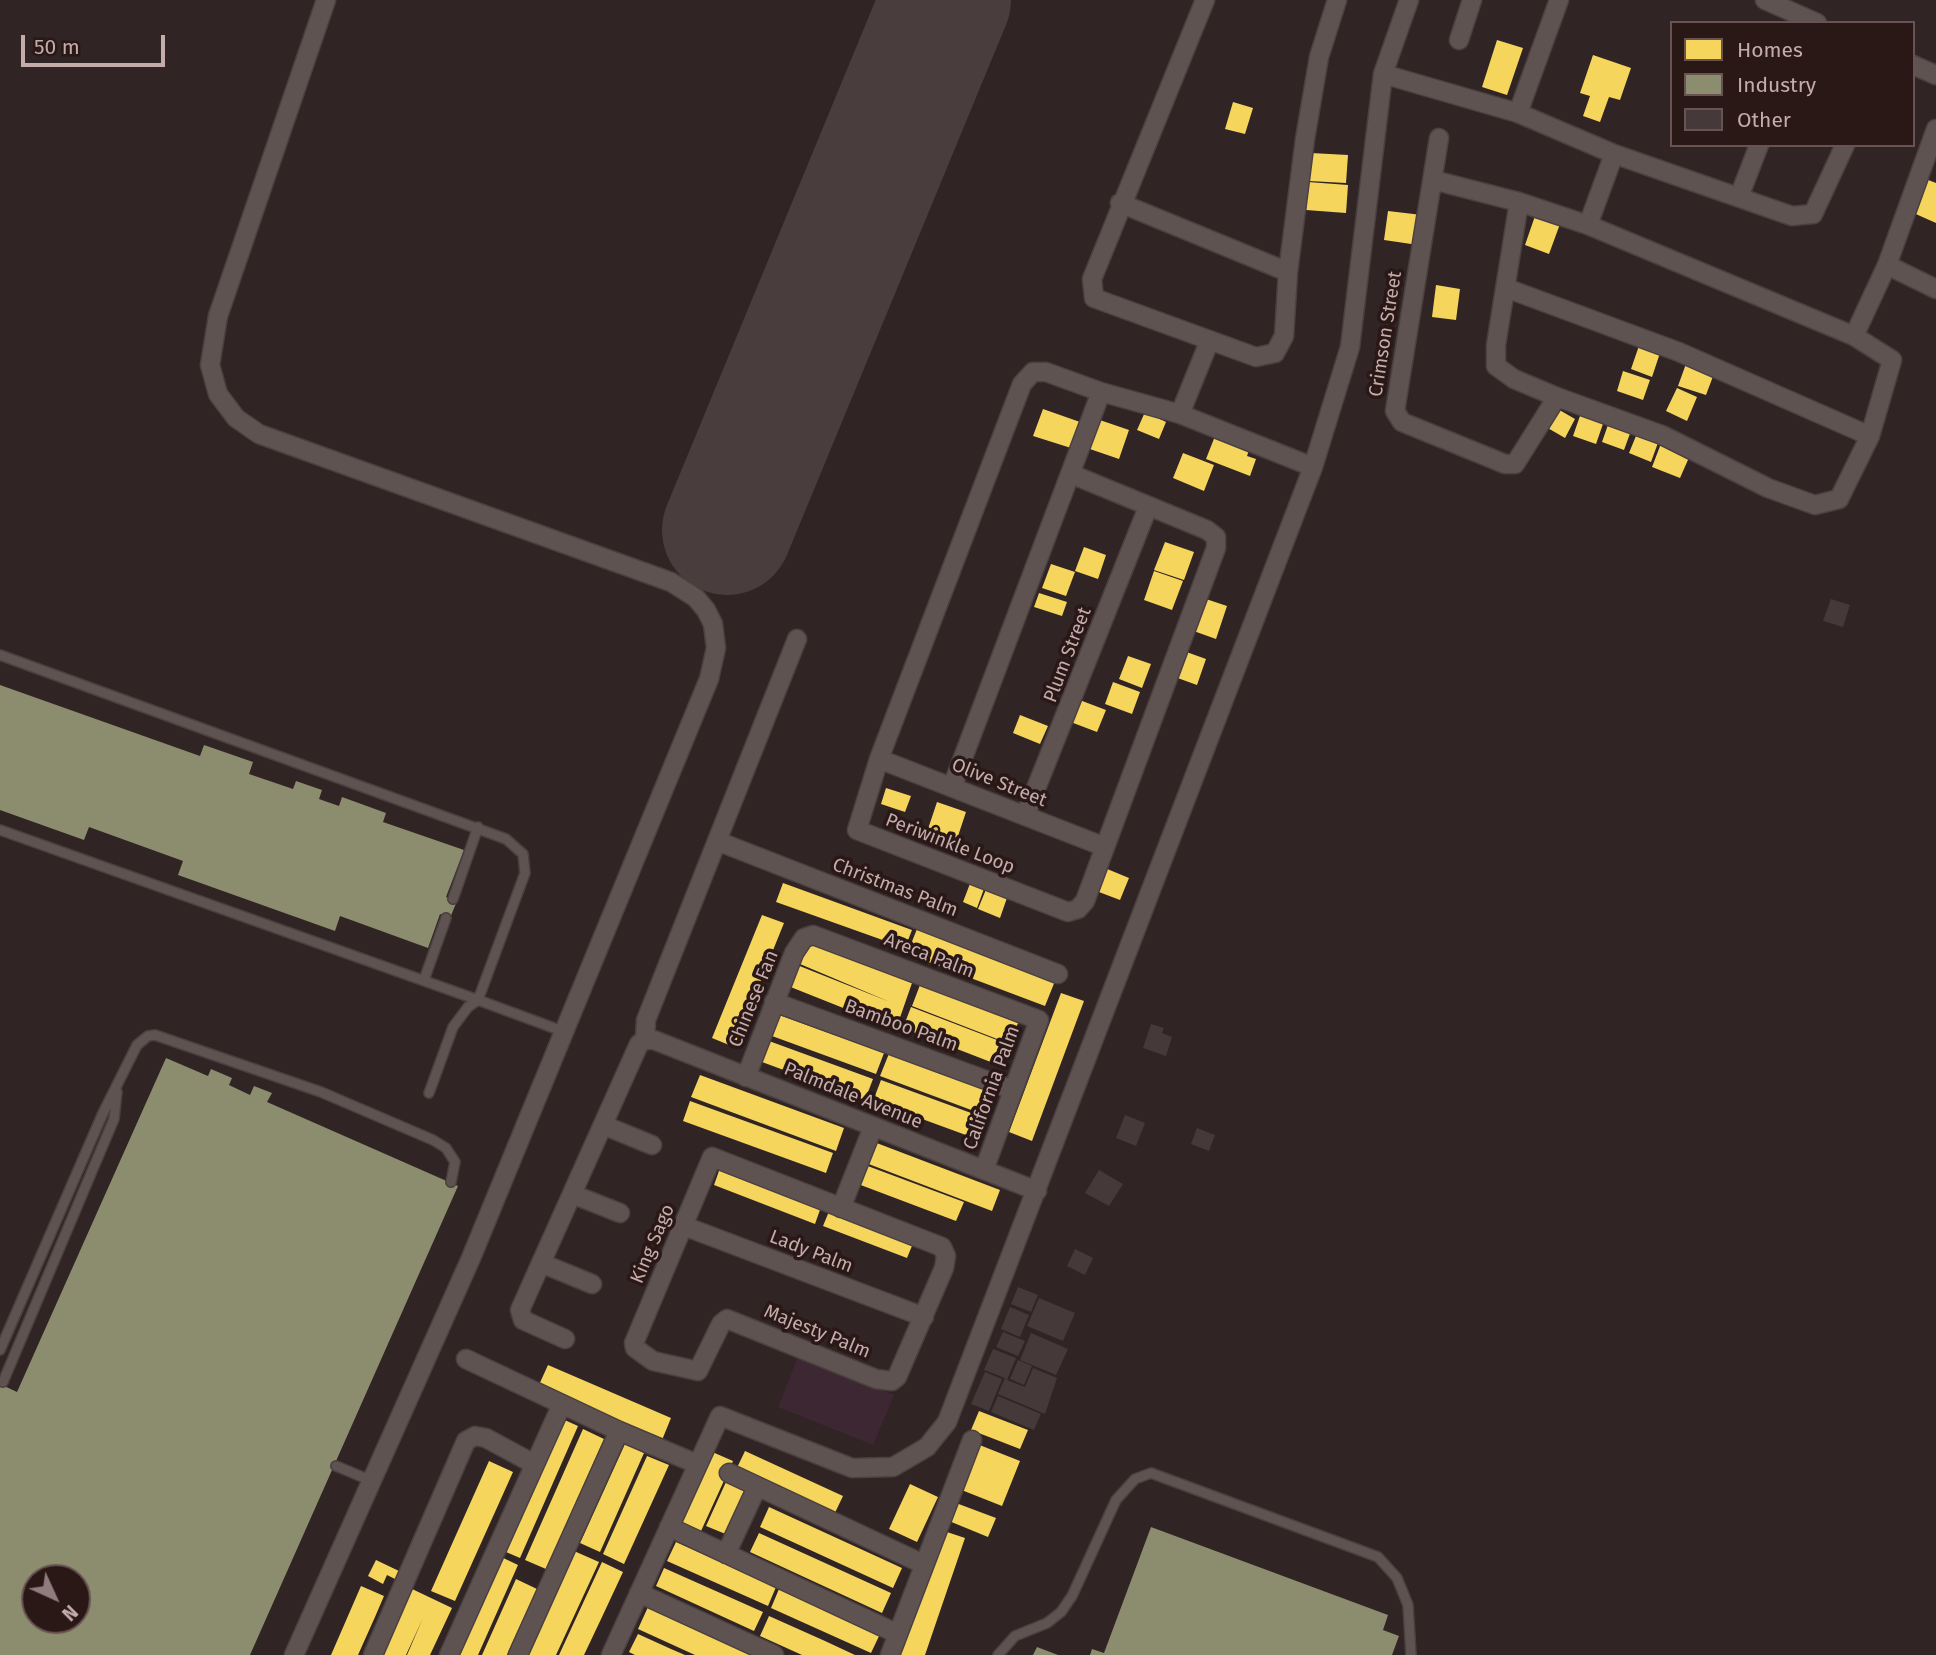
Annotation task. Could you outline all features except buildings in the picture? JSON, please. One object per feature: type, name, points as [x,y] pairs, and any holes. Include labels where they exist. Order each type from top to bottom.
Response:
[{"type":"street","points":[[294,1655],[471,1258],[562,1031],[709,679],[716,635],[706,610],[696,598],[671,582],[259,434],[236,418],[218,394],[210,358],[218,316],[326,0]]},
{"type":"street","points":[[1205,0],[1092,279],[1094,298],[1256,357],[1275,353],[1284,336],[1288,272],[1319,57],[1337,0]]},
{"type":"street","points":[[611,1655],[720,1416],[852,1468],[893,1467],[927,1447],[947,1422],[1313,467],[1350,347],[1383,74],[1409,0]]},
{"type":"street","points":[[1459,40],[1472,0]]},
{"type":"street","points":[[1518,113],[1559,0]]},
{"type":"street","points":[[1765,0],[1810,21]]},
{"type":"street","points":[[1915,66],[1936,75]]},
{"type":"street","points":[[1383,74],[1518,113],[1614,154],[1792,216],[1813,214],[1844,147]]},
{"type":"street","points":[[1854,336],[1887,265],[1936,129]]},
{"type":"street","name":"Crimson Street","points":[[1439,138],[1395,411],[1402,422],[1505,464],[1515,464],[1556,397]]},
{"type":"street","points":[[1739,197],[1758,147]]},
{"type":"street","points":[[1588,225],[1614,154]]},
{"type":"street","points":[[1433,180],[1519,202],[1588,225],[1854,336],[1892,360],[1870,436],[1839,499],[1815,505],[1768,488],[1662,435],[1556,397],[1514,379],[1496,366],[1496,345],[1519,202]]},
{"type":"street","points":[[1121,203],[1288,272]]},
{"type":"street","points":[[1887,265],[1936,289]]},
{"type":"street","points":[[1506,288],[1679,352],[1870,436]]},
{"type":"street","points":[[1180,414],[1209,342]]},
{"type":"street","name":"Periwinkle Loop","points":[[1101,393],[1046,372],[1033,372],[1022,384],[879,759],[857,830],[1068,912],[1078,909],[1085,901],[1216,548],[1216,537],[1207,530],[1148,507]]},
{"type":"street","points":[[951,787],[1101,393],[1180,414],[1313,467]]},
{"type":"street","points":[[1071,474],[1148,507]]},
{"type":"street","name":"Plum Street","points":[[1025,816],[1148,507]]},
{"type":"street","points":[[565,1339],[523,1320],[520,1310],[639,1044],[649,1040],[646,1020],[797,639]]},
{"type":"street","name":"Olive Street","points":[[879,759],[1105,847]]},
{"type":"street","name":"Christmas Palm","points":[[717,841],[1058,974]]},
{"type":"street","name":"Areca Palm","points":[[804,938],[813,935],[1039,1020]]},
{"type":"street","name":"Chinese Fan","points":[[746,1077],[794,953],[804,938]]},
{"type":"street","name":"Bamboo Palm","points":[[774,1002],[1013,1090]]},
{"type":"street","name":"California Palm","points":[[984,1170],[1039,1020]]},
{"type":"street","name":"Palmdale Avenue","points":[[649,1040],[1037,1191]]},
{"type":"street","points":[[603,1125],[652,1145]]},
{"type":"street","points":[[873,1127],[841,1208],[942,1247],[946,1256],[944,1268],[924,1317]]},
{"type":"street","name":"King Sago","points":[[727,1319],[720,1324],[698,1371],[653,1361],[635,1348],[634,1343],[712,1157],[841,1208]]},
{"type":"street","points":[[572,1194],[620,1213]]},
{"type":"street","name":"Lady Palm","points":[[684,1226],[924,1317]]},
{"type":"street","points":[[541,1263],[593,1284]]},
{"type":"street","name":"Majesty Palm","points":[[727,1319],[876,1379],[892,1381],[897,1377],[924,1317]]},
{"type":"street","points":[[466,1359],[618,1431],[697,1464]]},
{"type":"street","points":[[449,1655],[562,1405]]},
{"type":"street","points":[[518,1655],[618,1431]]},
{"type":"street","points":[[373,1655],[466,1441],[475,1436],[486,1438],[534,1464]]},
{"type":"street","points":[[890,1655],[972,1440]]},
{"type":"street","points":[[729,1473],[923,1564]]},
{"type":"street","points":[[726,1554],[757,1486]]},
{"type":"street","points":[[669,1527],[898,1634]]},
{"type":"street","points":[[639,1593],[774,1655]]},
{"type":"lane","points":[[0,655],[478,827],[516,846],[525,863],[525,873],[478,1000],[468,1007],[453,1027],[429,1093]]},
{"type":"lane","points":[[453,899],[478,827]]},
{"type":"lane","points":[[0,830],[562,1031]]},
{"type":"lane","points":[[424,981],[446,918]]},
{"type":"lane","points":[[0,1350],[103,1113],[137,1045],[155,1035],[321,1092],[433,1140],[446,1148],[455,1162],[456,1170],[451,1182]]},
{"type":"lane","points":[[3,1382],[114,1119],[118,1087]]},
{"type":"lane","points":[[336,1466],[372,1481]]},
{"type":"lane","points":[[998,1655],[1015,1636],[1046,1623],[1061,1612],[1072,1596],[1116,1500],[1135,1479],[1151,1473],[1378,1557],[1397,1578],[1408,1605],[1412,1655]]},
{"type":"shaded area","points":[[798,1357],[894,1395],[873,1445],[778,1407]]},
{"type":"runway","points":[[727,530],[946,0]]}]
